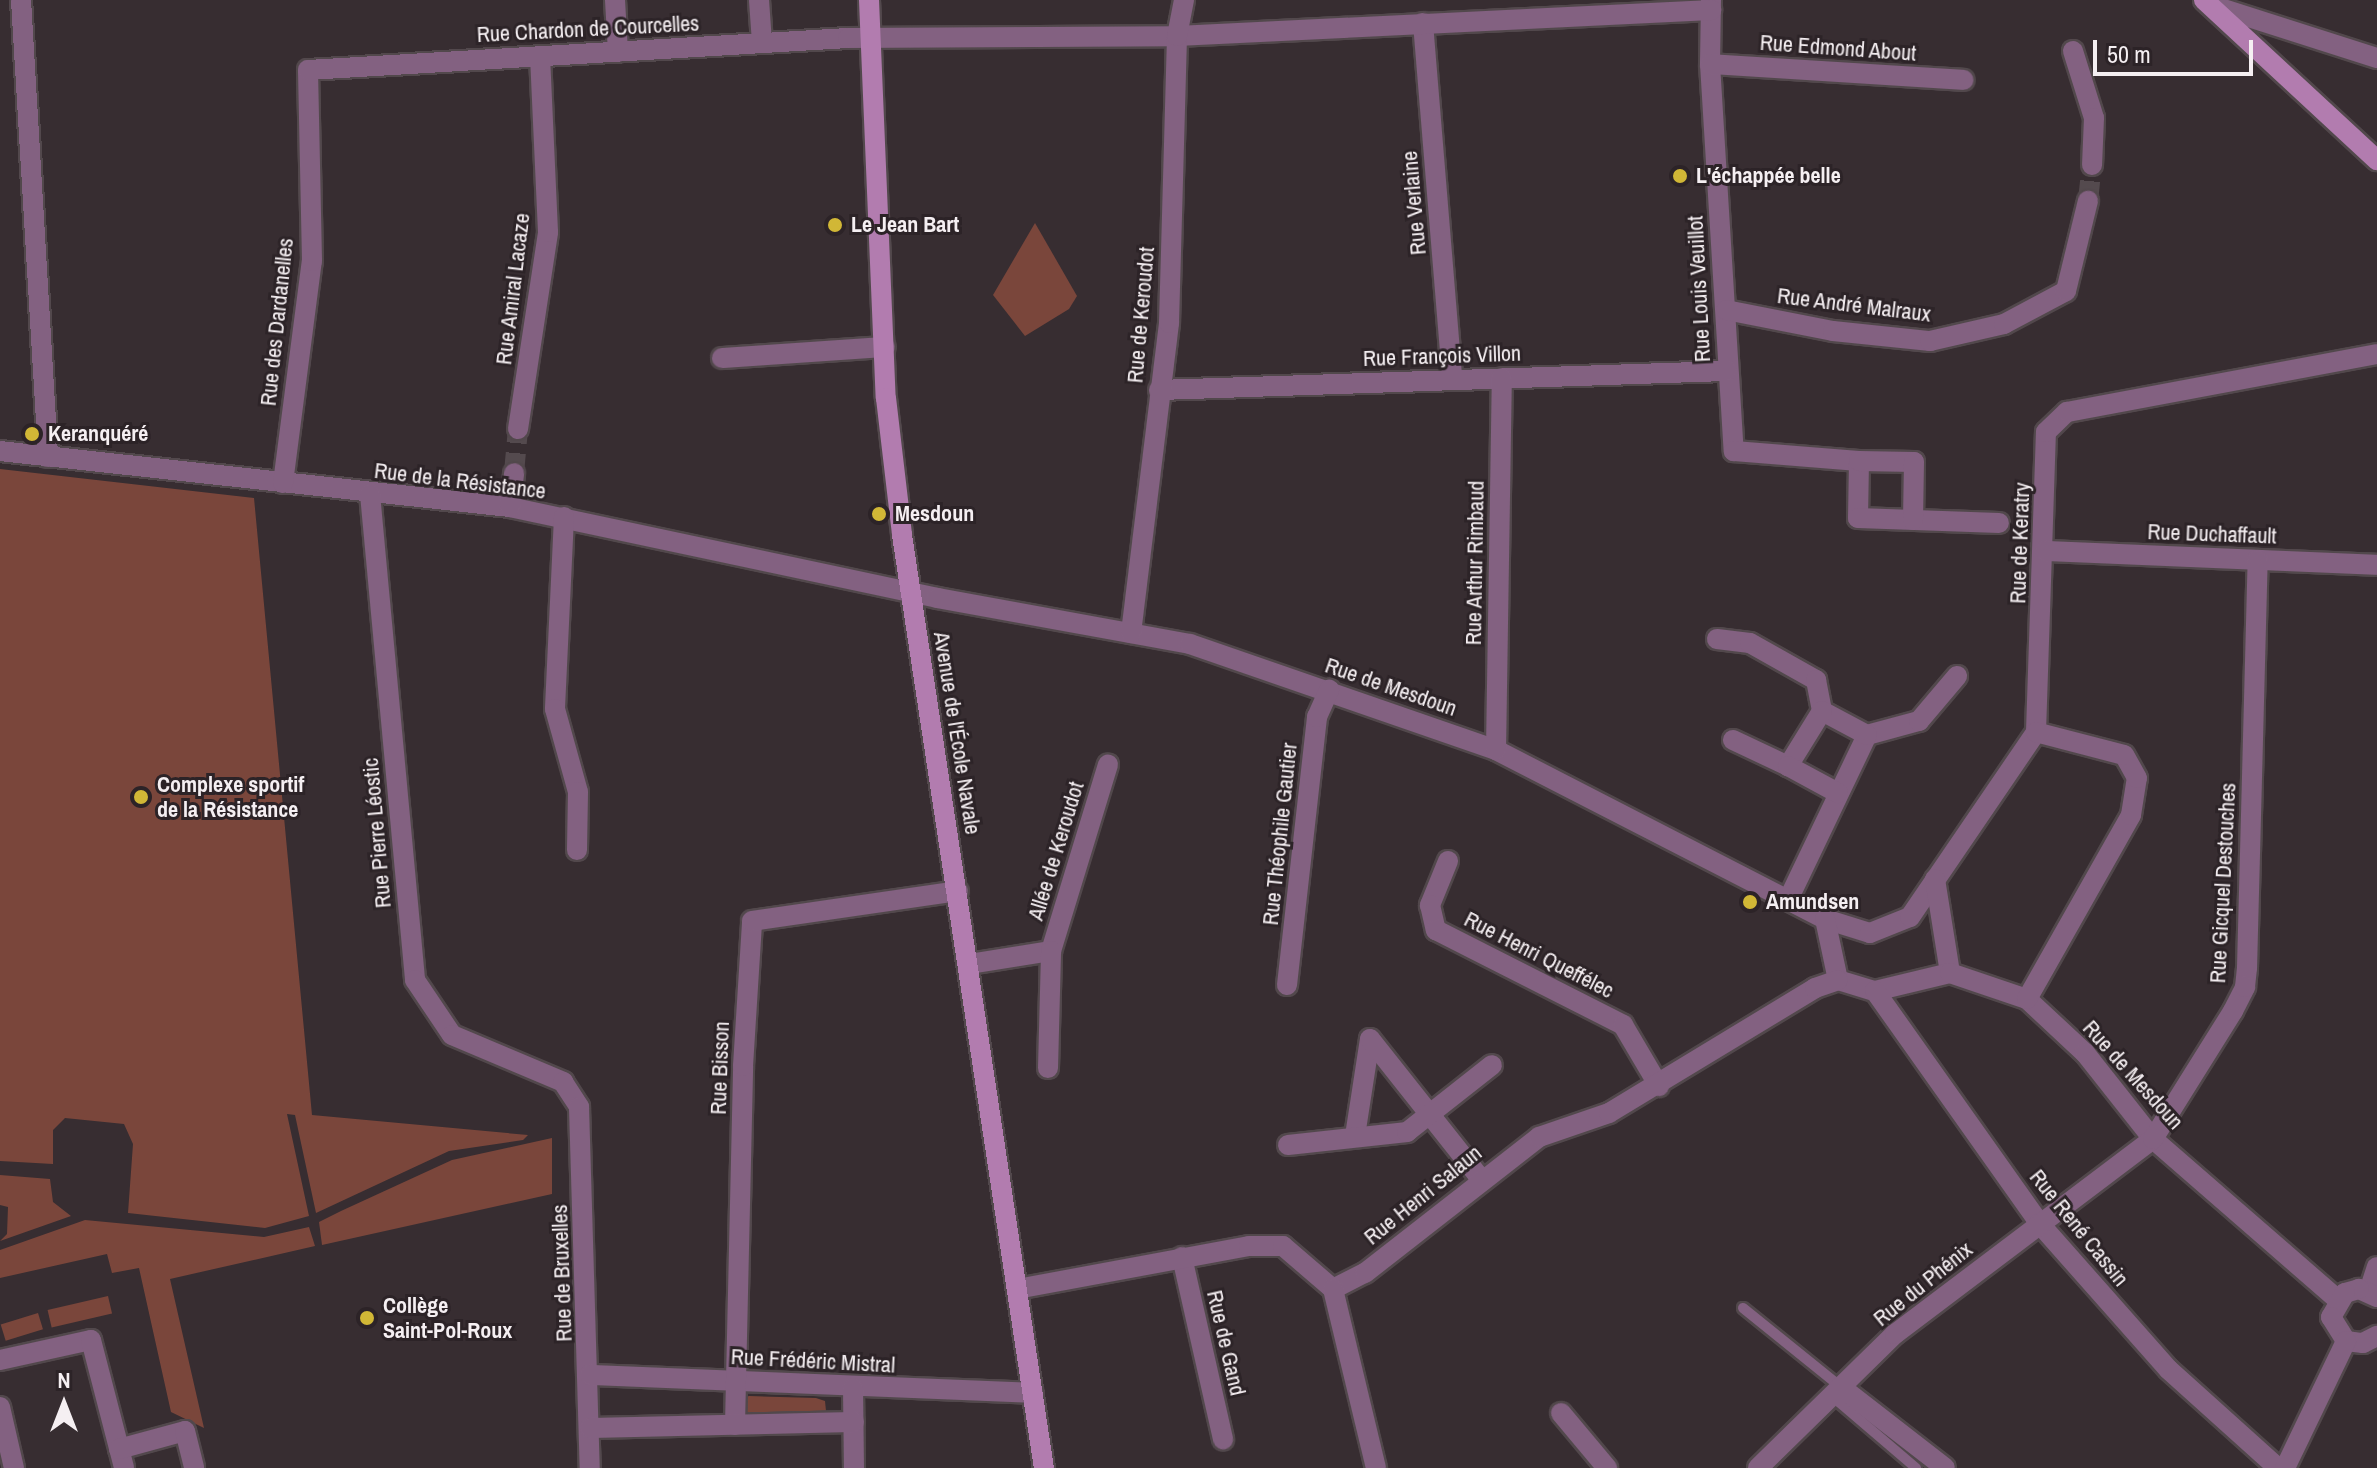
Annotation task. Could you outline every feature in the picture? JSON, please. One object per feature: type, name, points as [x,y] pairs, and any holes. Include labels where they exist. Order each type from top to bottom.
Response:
[{"type":"street","points":[[21,0],[48,457]]},
{"type":"street","points":[[615,0],[618,52]]},
{"type":"street","points":[[759,0],[762,43]]},
{"type":"street","name":"Avenue de l'École Navale","points":[[869,0],[885,347],[909,592],[958,891],[1044,1468]]},
{"type":"street","name":"Rue de Keroudot","points":[[1131,633],[1169,323],[1177,36],[1184,0]]},
{"type":"street","points":[[2207,3],[2377,58]]},
{"type":"street","points":[[2207,3],[2377,160]]},
{"type":"street","name":"Rue Chardon de Courcelles","points":[[308,70],[762,43],[1177,36],[1711,5]]},
{"type":"street","name":"Rue Louis Veuillot","points":[[1711,5],[1710,64],[1734,451],[1914,462],[1913,520]]},
{"type":"street","name":"Rue Verlaine","points":[[1423,23],[1452,379]]},
{"type":"street","points":[[2073,51],[2094,118],[2092,165]]},
{"type":"street","name":"Rue Amiral Lacaze","points":[[518,429],[548,232],[540,57]]},
{"type":"street","name":"Rue Edmond About","points":[[1710,64],[1963,80]]},
{"type":"street","name":"Rue des Dardanelles","points":[[283,483],[312,261],[308,70]]},
{"type":"street","name":"Rue André Malraux","points":[[1726,310],[1833,331],[1930,341],[2004,324],[2066,291],[2088,201]]},
{"type":"street","points":[[722,358],[885,347]]},
{"type":"street","name":"Rue de Keratry","points":[[2036,732],[2045,551],[2046,432],[2067,412],[2377,354]]},
{"type":"street","name":"Rue François Villon","points":[[1159,390],[1727,371]]},
{"type":"street","name":"Rue Arthur Rimbaud","points":[[1496,750],[1502,378]]},
{"type":"street","name":"Rue de la Résistance","points":[[0,451],[510,507],[909,592]]},
{"type":"street","points":[[1859,461],[1858,518],[1999,523]]},
{"type":"street","points":[[510,507],[514,473]]},
{"type":"street","name":"Rue Pierre Léostic","points":[[370,494],[415,980],[452,1035],[563,1082]]},
{"type":"street","points":[[564,517],[555,709],[578,792],[577,850]]},
{"type":"street","name":"Rue Duchaffault","points":[[2045,551],[2377,565]]},
{"type":"street","name":"Rue Gicquel Destouches","points":[[2039,1223],[2153,1139],[2245,987],[2258,560]]},
{"type":"street","name":"Rue de Mesdoun","points":[[909,592],[1190,644],[1329,690],[1496,750],[1825,919],[1870,933],[1910,917],[1935,879]]},
{"type":"street","points":[[1717,639],[1750,643],[1816,680],[1822,711],[1788,766]]},
{"type":"street","points":[[1822,711],[1867,735],[1919,721],[1957,676]]},
{"type":"street","name":"Rue Théophile Gautier","points":[[1287,985],[1317,717],[1329,690]]},
{"type":"street","points":[[1825,919],[1838,980],[1875,991],[1950,973],[1935,879],[2036,732],[2124,755],[2137,778],[2131,815],[2027,999]]},
{"type":"street","points":[[1788,900],[1867,735]]},
{"type":"street","points":[[1733,740],[1838,793]]},
{"type":"street","name":"Allée de Keroudot","points":[[1048,1068],[1051,951],[1108,765]]},
{"type":"street","name":"Rue Henri Queffélec","points":[[1448,861],[1430,905],[1436,930],[1623,1025],[1659,1086]]},
{"type":"street","name":"Rue Bisson","points":[[735,1425],[752,921],[958,891]]},
{"type":"street","name":"Allée de Keroudot","points":[[969,964],[1051,951]]},
{"type":"street","name":"Rue de Mesdoun","points":[[1950,973],[2027,999],[2085,1053],[2153,1139],[2337,1299]]},
{"type":"street","name":"Rue Henri Salaun","points":[[1333,1289],[1365,1273],[1480,1178],[1539,1137],[1609,1113],[1659,1086],[1815,988],[1838,980]]},
{"type":"street","name":"Rue René Cassin","points":[[1875,991],[2039,1223],[2168,1369],[2278,1468]]},
{"type":"street","points":[[1355,1136],[1370,1039],[1480,1178]]},
{"type":"street","points":[[1288,1145],[1407,1132],[1492,1065]]},
{"type":"street","name":"Rue de Bruxelles","points":[[563,1082],[579,1107],[590,1375],[590,1468]]},
{"type":"street","name":"Rue du Phénix","points":[[1758,1468],[1895,1334],[2039,1223]]},
{"type":"street","points":[[1017,1289],[1182,1257],[1283,1246],[1333,1289],[1376,1468]]},
{"type":"street","name":"Rue de Gand","points":[[1182,1257],[1223,1439]]},
{"type":"street","points":[[2377,1267],[2373,1294],[2354,1289],[2337,1299],[2332,1323],[2346,1341],[2363,1343],[2377,1336]]},
{"type":"street","points":[[0,1360],[91,1340],[122,1458],[185,1431],[194,1468]]},
{"type":"street","points":[[2285,1468],[2346,1341]]},
{"type":"street","name":"Rue Frédéric Mistral","points":[[590,1375],[1033,1393]]},
{"type":"street","points":[[853,1388],[854,1468]]},
{"type":"street","points":[[1842,1388],[1945,1468]]},
{"type":"street","points":[[0,1407],[14,1468]]},
{"type":"street","points":[[1561,1413],[1607,1468]]},
{"type":"street","points":[[590,1428],[854,1422]]},
{"type":"lane","points":[[1743,1308],[1842,1388],[1840,1403],[1916,1468]]},
{"type":"shaded area","points":[[1035,223],[1077,296],[1069,309],[1025,336],[993,295]]},
{"type":"shaded area","name":"Complexe sportif de la Résistance","points":[[0,469],[254,498],[312,1115],[528,1135],[523,1140],[449,1151],[316,1213],[295,1115],[287,1114],[309,1216],[265,1228],[128,1213],[133,1144],[124,1124],[65,1118],[53,1130],[53,1164],[0,1161]]},
{"type":"shaded area","points":[[552,1138],[552,1194],[322,1245],[319,1222],[341,1211],[452,1160]]},
{"type":"shaded area","points":[[0,1175],[50,1179],[53,1202],[71,1216],[0,1241],[7,1234],[8,1207],[0,1205]]},
{"type":"shaded area","points":[[85,1220],[264,1237],[309,1227],[315,1246],[170,1279],[204,1428],[171,1412],[139,1268],[112,1273],[107,1254],[0,1278],[0,1250]]},
{"type":"shaded area","points":[[108,1296],[112,1314],[52,1327],[48,1310]]},
{"type":"shaded area","points":[[38,1313],[43,1329],[6,1341],[1,1324]]},
{"type":"shaded area","points":[[744,1398],[816,1398],[825,1401],[826,1411],[746,1413]]},
{"type":"tunnel","points":[[2088,201],[2092,165]]},
{"type":"tunnel","points":[[514,473],[518,429]]},
{"type":"place","name":"L'échappée belle","points":[[1680,176]]},
{"type":"place","name":"Le Jean Bart","points":[[835,225]]},
{"type":"place","name":"Keranquéré","points":[[32,434]]},
{"type":"place","name":"Mesdoun","points":[[879,514]]},
{"type":"place","name":"Complexe sportif de la Résistance","points":[[141,797]]},
{"type":"place","name":"Amundsen","points":[[1750,902]]},
{"type":"place","name":"Collège Saint-Pol-Roux","points":[[367,1318]]}]
